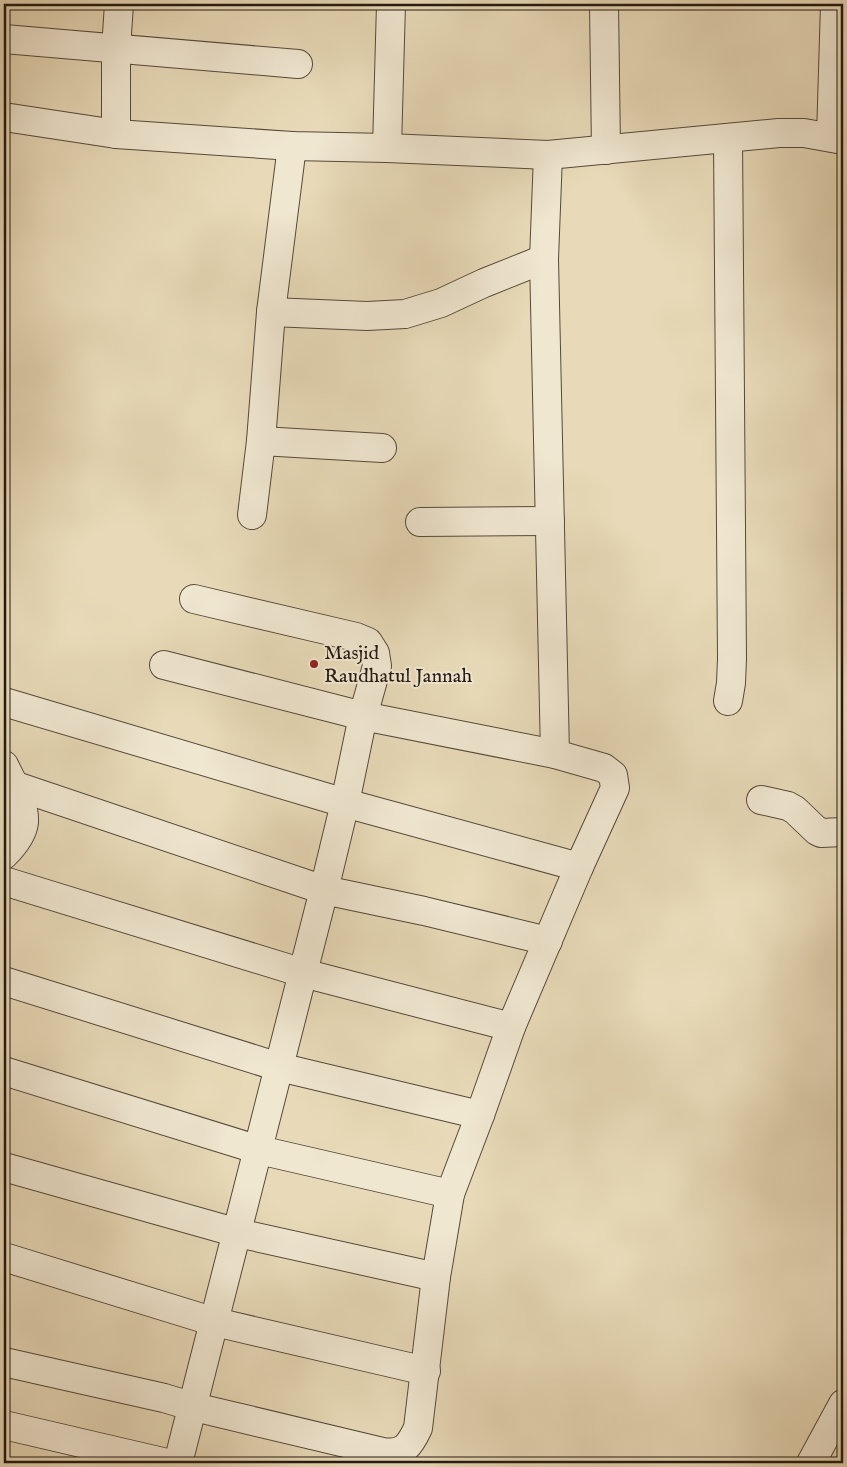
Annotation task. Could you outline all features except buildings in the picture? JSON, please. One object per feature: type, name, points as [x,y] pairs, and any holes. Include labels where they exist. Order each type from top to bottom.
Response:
[{"type":"street","points":[[116,134],[116,49],[119,4]]},
{"type":"street","points":[[386,148],[390,4]]},
{"type":"street","points":[[604,4],[606,150]]},
{"type":"street","points":[[4,116],[116,134],[292,146],[548,155],[780,133],[804,133],[837,139],[835,4]]},
{"type":"street","points":[[4,38],[298,64]]},
{"type":"street","points":[[728,138],[732,659],[728,701]]},
{"type":"street","points":[[252,516],[261,441],[271,312],[292,146]]},
{"type":"street","points":[[548,155],[544,259],[555,754]]},
{"type":"street","points":[[271,312],[367,316],[404,314],[441,303],[544,259]]},
{"type":"street","points":[[261,441],[382,448]]},
{"type":"street","points":[[420,522],[550,520]]},
{"type":"street","points":[[178,1463],[194,1407],[280,1067],[345,803],[363,716],[377,666],[375,654],[368,642],[356,636],[194,598]]},
{"type":"street","points":[[4,1362],[164,1398],[194,1407],[391,1453],[399,1452],[406,1448],[418,1428],[436,1277],[450,1194],[511,1027],[614,788],[613,776],[604,768],[555,754],[363,716],[164,665]]},
{"type":"street","points":[[4,702],[345,803],[579,867]]},
{"type":"street","points":[[9,775],[324,890],[548,941]]},
{"type":"street","points":[[4,856],[18,838],[24,822],[21,804],[9,775]]},
{"type":"street","points":[[761,800],[788,806],[801,815],[812,828],[820,833],[843,832]]},
{"type":"street","points":[[4,881],[303,974],[511,1027]]},
{"type":"street","points":[[4,981],[280,1067],[480,1115]]},
{"type":"street","points":[[4,1071],[259,1150],[450,1194]]},
{"type":"street","points":[[4,1167],[238,1233],[436,1277]]},
{"type":"street","points":[[4,1258],[215,1322],[426,1371]]},
{"type":"street","points":[[811,1463],[843,1404]]},
{"type":"street","points":[[4,1425],[167,1463]]},
{"type":"place","name":"Masjid Raudhatul Jannah","points":[[314,664]]}]
